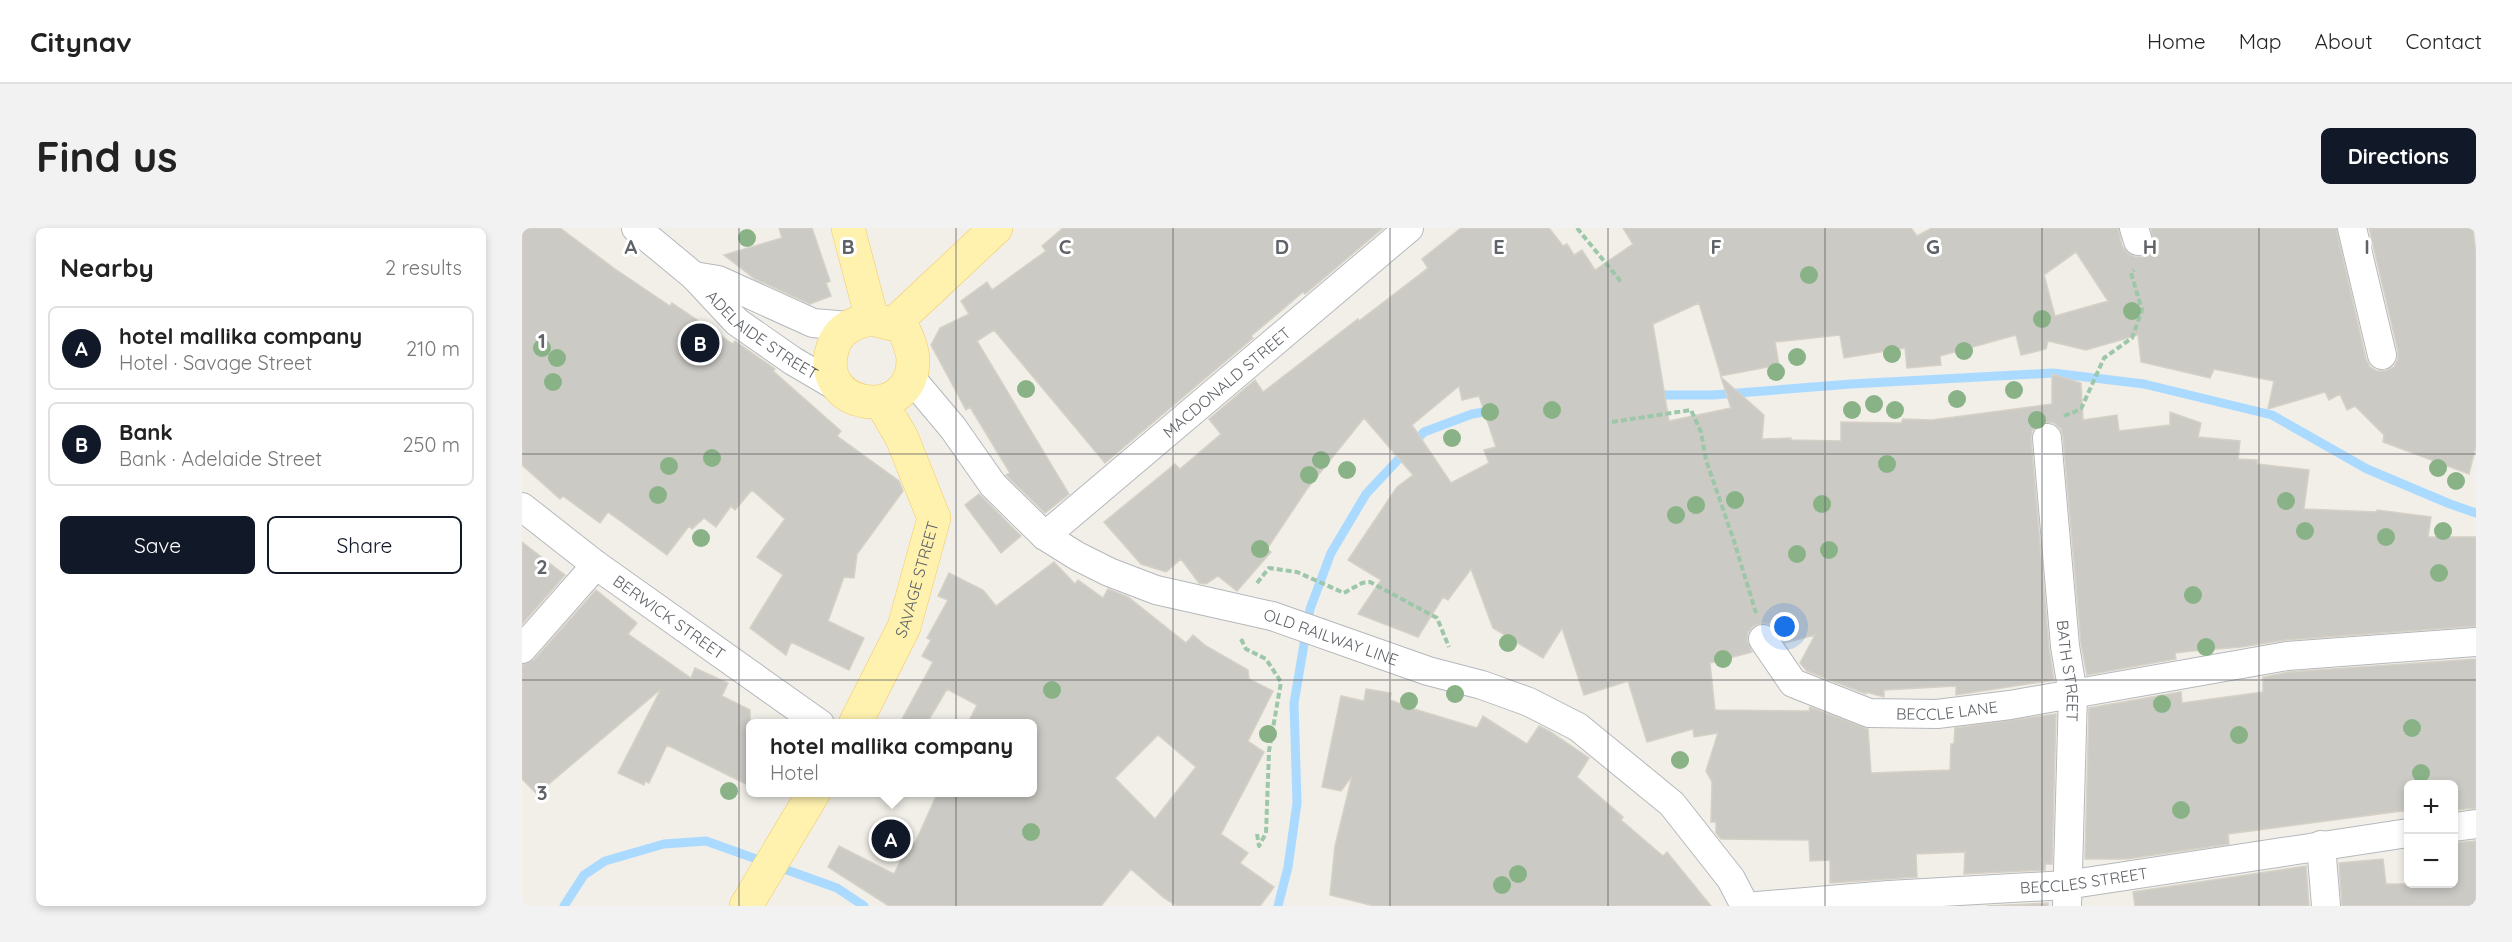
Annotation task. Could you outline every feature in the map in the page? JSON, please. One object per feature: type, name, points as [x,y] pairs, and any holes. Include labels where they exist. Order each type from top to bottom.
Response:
[{"type":"main road","points":[[848,228],[874,321],[913,356],[911,378],[895,395],[880,402],[858,401],[839,388],[833,377],[830,354],[840,333],[874,321],[996,228]]},
{"type":"main road","name":"SAVAGE STREET","points":[[857,719],[904,627],[934,518],[902,438],[880,402]]},
{"type":"main road","points":[[746,906],[811,797]]},
{"type":"street","name":"ADELAIDE STREET","points":[[636,228],[694,276],[737,322],[793,361],[839,388]]},
{"type":"street","name":"MACDONALD STREET","points":[[1045,536],[1409,228]]},
{"type":"street","points":[[2352,228],[2382,356]]},
{"type":"street","name":"ADELAIDE STREET","points":[[694,276],[718,280],[813,323],[874,321]]},
{"type":"street","name":"OLD RAILWAY LINE","points":[[911,378],[953,428],[993,485],[1045,536],[1077,556],[1156,590],[1272,616],[1428,671],[1482,685],[1529,702],[1578,727],[1672,804],[1724,869],[1745,906]]},
{"type":"street","name":"BATH STREET","points":[[2047,438],[2065,646],[2073,694],[2067,896]]},
{"type":"street","name":"BERWICK STREET","points":[[522,507],[596,565],[814,719]]},
{"type":"street","points":[[522,649],[596,565]]},
{"type":"street","name":"BECCLE LANE","points":[[1763,639],[1793,683],[1869,713],[1937,714],[2010,705],[2287,656],[2476,642]]},
{"type":"street","points":[[2458,826],[2476,824]]},
{"type":"street","name":"BECCLES STREET","points":[[1757,906],[1889,895],[2067,896],[2321,845],[2404,834]]},
{"type":"street","points":[[2321,845],[2326,906]]},
{"type":"path","points":[[1577,228],[1622,283]]},
{"type":"path","points":[[2047,438],[2059,419],[2081,409],[2104,358],[2132,338],[2142,310],[2131,273],[2139,264],[2136,234]]},
{"type":"path","points":[[1612,422],[1691,410],[1701,432],[1706,460],[1733,538],[1763,639]]},
{"type":"path","points":[[1297,572],[1344,593],[1362,583],[1370,582],[1402,598],[1437,618],[1450,651]]},
{"type":"path","points":[[1222,604],[1246,649],[1266,659],[1281,682],[1269,751],[1266,833],[1258,846],[1257,834]]},
{"type":"building","points":[[522,228],[560,228],[670,306],[672,303],[733,344],[735,341],[775,369],[773,371],[841,431],[837,436],[899,481],[903,491],[857,554],[854,578],[844,577],[828,621],[864,638],[849,670],[791,642],[786,655],[750,628],[783,575],[757,557],[785,519],[752,490],[735,510],[731,506],[716,527],[704,518],[692,529],[689,526],[667,555],[608,512],[600,523],[563,496],[560,499],[522,465]]},
{"type":"building","points":[[779,228],[812,228],[830,281],[826,283],[831,296],[810,304],[755,279],[724,255],[782,238]]},
{"type":"building","points":[[1063,228],[1383,228],[1305,294],[1303,292],[1251,336],[1253,338],[1105,463],[994,330],[977,341],[1069,494],[1045,513],[1006,475],[1010,473],[970,407],[966,410],[931,345],[940,328],[969,314],[961,301],[987,282],[992,290],[1046,251],[1042,246]]},
{"type":"building","points":[[1461,228],[1549,228],[1563,246],[1567,244],[1574,255],[1582,250],[1595,270],[1633,244],[1623,228],[1911,228],[1917,236],[1932,228],[2118,228],[2122,246],[2127,253],[2135,257],[2143,257],[2150,252],[2154,244],[2151,228],[2336,228],[2366,359],[2370,367],[2377,371],[2385,371],[2394,367],[2398,359],[2398,351],[2369,228],[2473,228],[2476,255],[2476,446],[2469,474],[2383,442],[2384,435],[2355,406],[2347,410],[2340,394],[2329,400],[2325,392],[2268,409],[2274,381],[2214,369],[2210,378],[2141,362],[2138,335],[2086,350],[2048,341],[2046,349],[2021,355],[2016,335],[1940,356],[1941,365],[1907,368],[1905,348],[1844,358],[1840,335],[1775,342],[1779,365],[1721,376],[1699,303],[1653,324],[1669,421],[1731,408],[1721,377],[1764,415],[1762,439],[1841,441],[1841,422],[1901,423],[1903,419],[1932,420],[2052,404],[2052,374],[2081,383],[2083,420],[2117,415],[2119,431],[2170,425],[2170,412],[2201,423],[2198,437],[2240,441],[2238,459],[2257,460],[2257,464],[2309,470],[2304,509],[2377,512],[2377,510],[2431,517],[2428,537],[2476,537],[2476,626],[2286,640],[2175,653],[2176,659],[2087,675],[2081,644],[2063,437],[2061,429],[2054,423],[2038,424],[2032,431],[2031,439],[2049,648],[2054,680],[1956,695],[1956,686],[1884,690],[1884,697],[1866,692],[1866,694],[1807,671],[1800,663],[1815,635],[1785,643],[1771,624],[1762,623],[1753,626],[1748,632],[1747,641],[1752,652],[1710,663],[1715,710],[1809,711],[1810,707],[1868,729],[1871,773],[1950,770],[1951,744],[1954,744],[1955,728],[2056,714],[2052,864],[2045,864],[2045,870],[1964,874],[1965,852],[1916,854],[1917,877],[1830,883],[1830,860],[1810,861],[1809,840],[1721,839],[1716,833],[1716,822],[1711,822],[1712,782],[1706,771],[1718,733],[1694,737],[1693,729],[1647,742],[1628,681],[1584,695],[1562,628],[1543,658],[1493,628],[1471,569],[1448,600],[1443,597],[1418,637],[1358,614],[1381,580],[1348,560],[1397,487],[1413,475],[1364,418],[1307,489],[1267,549],[1271,552],[1237,591],[1218,576],[1206,584],[1199,583],[1181,559],[1166,572],[1141,564],[1104,522],[1175,464],[1180,469],[1221,434],[1209,419],[1255,380],[1263,392],[1428,268],[1422,259]],"holes":[[[2076,252],[2108,301],[2055,316],[2044,275]],[[1459,386],[1462,400],[1479,396],[1496,447],[1484,450],[1489,463],[1451,483],[1412,425]]]},
{"type":"building","points":[[979,494],[1021,536],[1001,553],[965,505]]},
{"type":"building","points":[[522,542],[565,575],[522,624]]},
{"type":"building","points":[[1054,562],[1075,584],[1078,580],[1103,598],[1108,589],[1128,597],[1186,643],[1193,635],[1206,646],[1248,670],[1249,679],[1273,691],[1248,741],[1264,752],[1221,834],[1248,853],[1240,863],[1274,887],[1260,906],[1177,906],[1164,898],[1131,869],[1101,906],[889,906],[828,867],[839,846],[894,874],[910,841],[915,843],[936,797],[1037,797],[1037,719],[970,719],[977,705],[947,689],[929,719],[902,719],[933,662],[922,656],[931,640],[927,638],[948,600],[938,596],[949,573],[983,590],[996,606]],"holes":[[[1158,735],[1196,767],[1155,819],[1115,778]]]},
{"type":"building","points":[[596,590],[637,623],[628,634],[691,678],[695,668],[728,683],[722,696],[750,710],[750,719],[746,719],[746,784],[667,745],[649,783],[645,781],[644,785],[618,773],[661,689],[537,794],[522,779],[522,665],[534,660]]},
{"type":"building","points":[[2476,659],[2476,808],[2458,810],[2458,780],[2404,780],[2404,811],[2228,834],[2229,844],[2127,859],[2085,859],[2089,708],[2181,692],[2182,703],[2263,692],[2263,677],[2289,672]]},
{"type":"building","points":[[1366,689],[1391,693],[1390,700],[1477,728],[1483,716],[1527,744],[1539,726],[1549,731],[1589,758],[1577,777],[1623,817],[1621,820],[1663,856],[1667,852],[1711,906],[1374,906],[1330,895],[1335,846],[1352,776],[1341,791],[1322,787],[1341,696],[1364,701]]},
{"type":"building","points":[[2476,841],[2476,906],[2342,906],[2339,863],[2383,859],[2386,884],[2404,884],[2404,888],[2458,888],[2458,843]]},
{"type":"building","points":[[2306,866],[2309,906],[2135,906],[2133,892]]},
{"type":"building","points":[[2048,903],[2048,906],[1987,906]]},
{"type":"waterway","points":[[1654,395],[1713,395],[1851,384],[2053,373],[2144,384],[2272,415],[2367,469],[2476,513]]},
{"type":"waterway","points":[[1278,906],[1288,867],[1297,803],[1294,703],[1310,609],[1331,553],[1366,494],[1424,432],[1472,414],[1495,410]]},
{"type":"waterway","points":[[564,906],[584,875],[605,861],[664,844],[706,841],[837,888],[864,906]]},
{"type":"place","name":"Bank","points":[[700,343]]},
{"type":"place","name":"hotel mallika company","points":[[891,839]]}]
